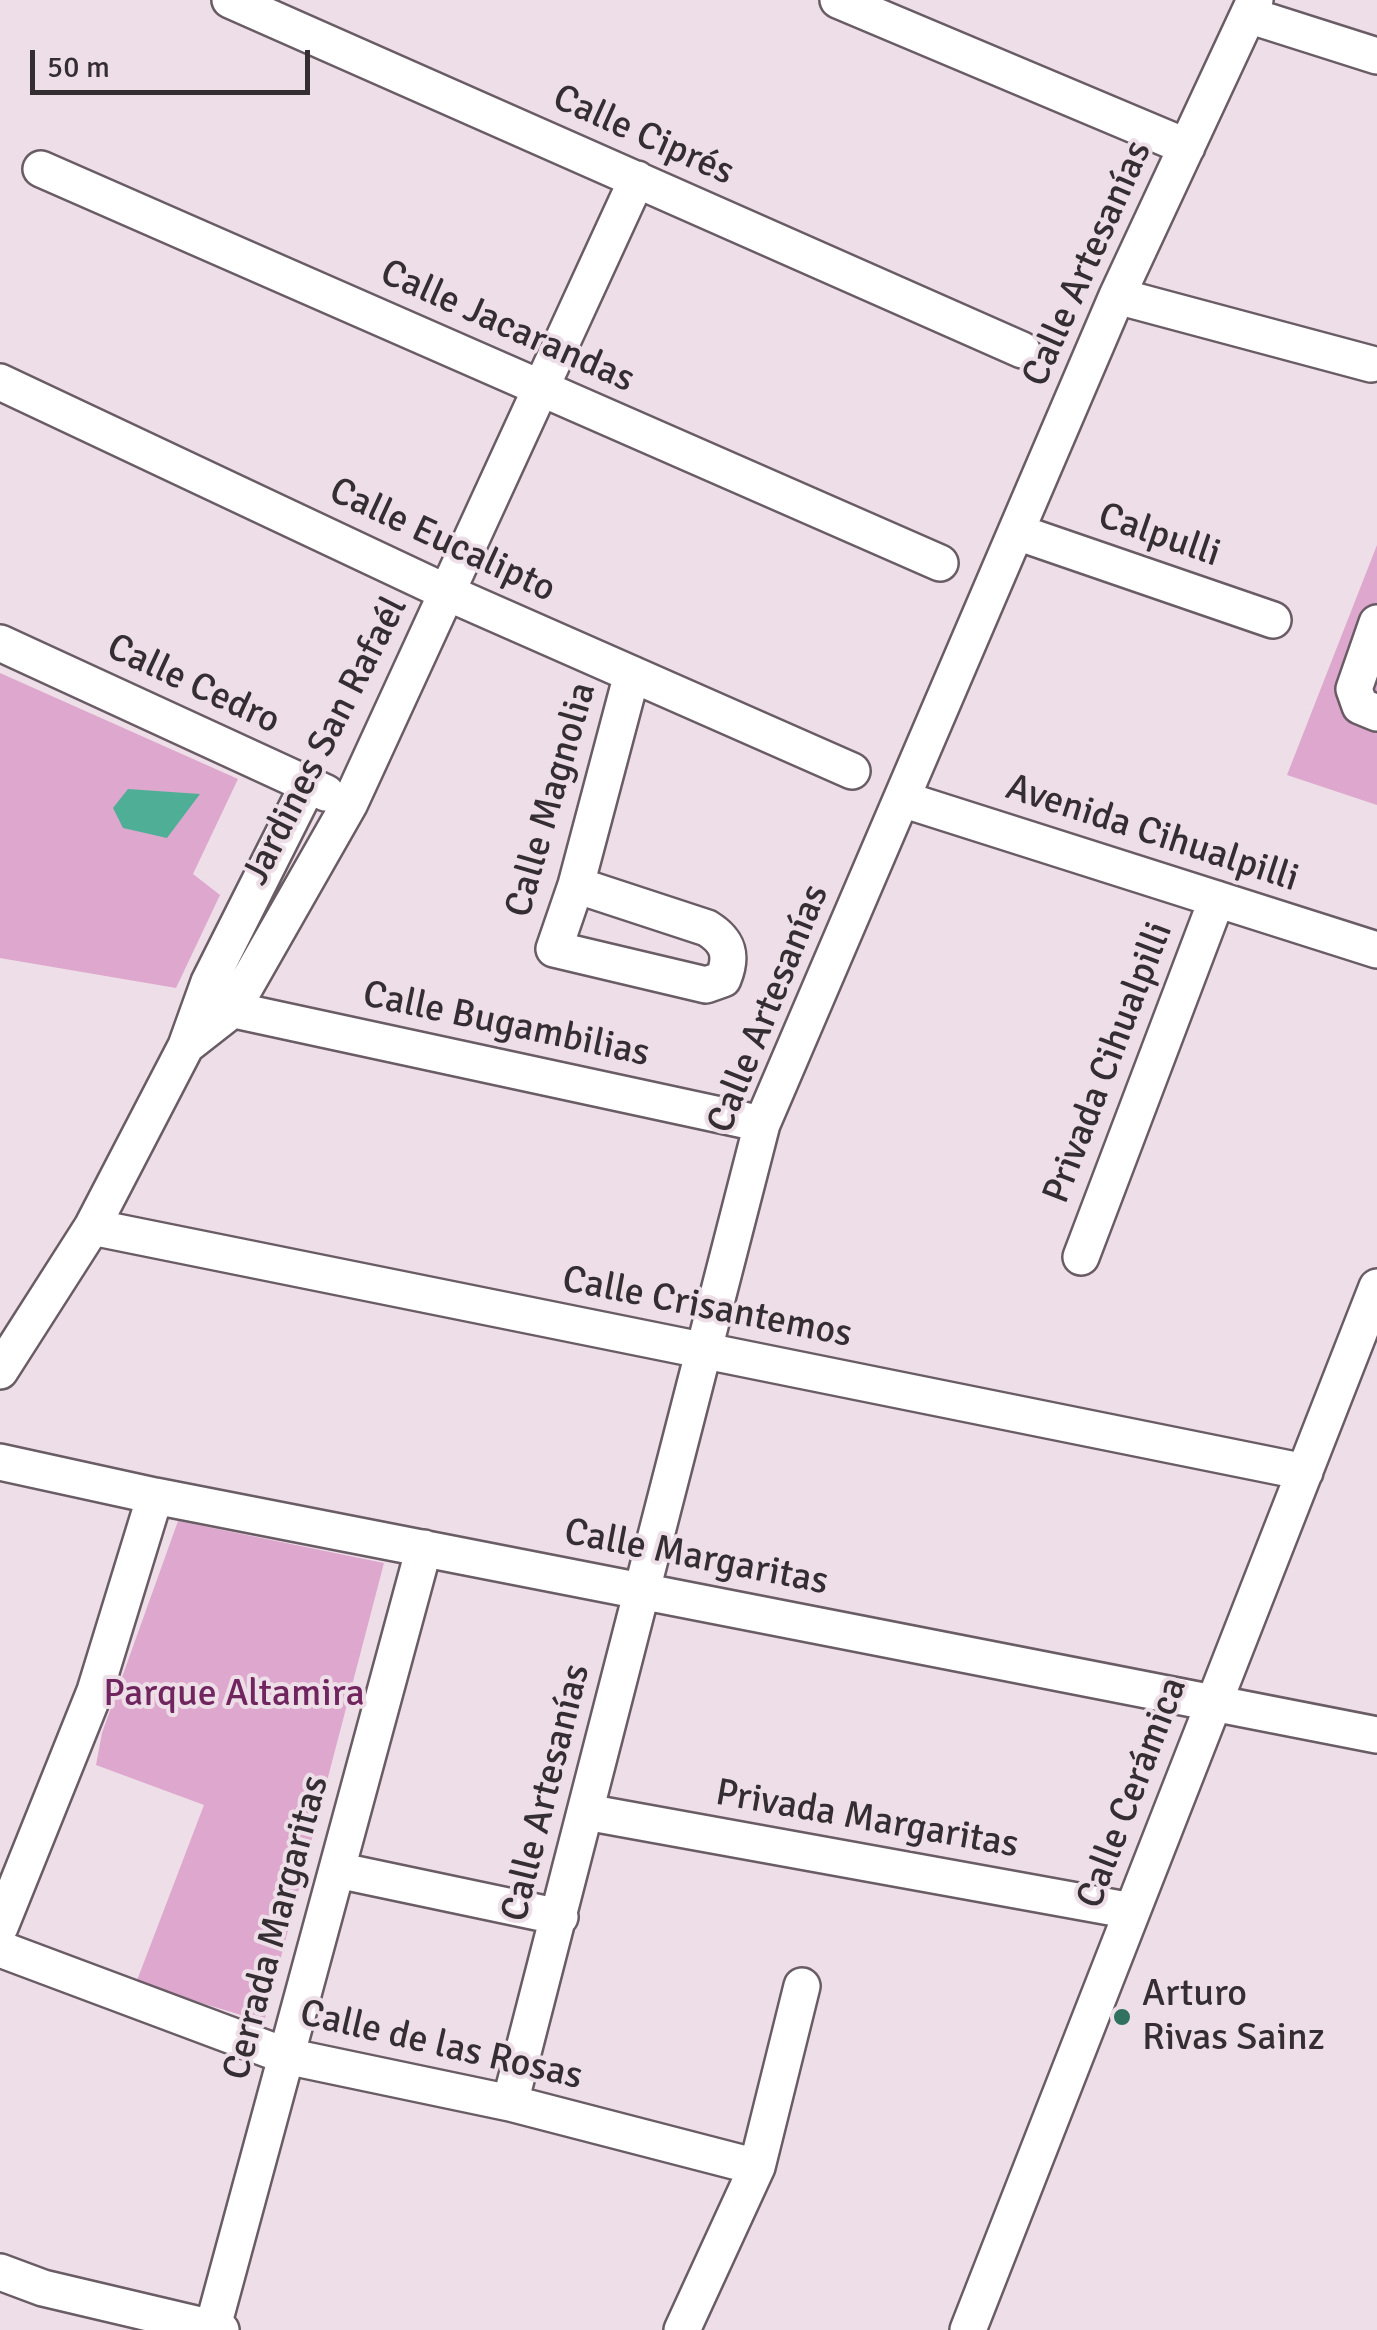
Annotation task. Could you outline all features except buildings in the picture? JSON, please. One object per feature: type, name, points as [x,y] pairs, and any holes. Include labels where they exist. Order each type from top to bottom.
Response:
[{"type":"street","name":"Calle Ciprés","points":[[230,0],[1022,350]]},
{"type":"street","points":[[838,0],[1186,148]]},
{"type":"street","points":[[1252,8],[1377,56]]},
{"type":"street","name":"Calle Artesanías","points":[[510,2102],[762,1124],[1117,296],[1252,8]]},
{"type":"street","name":"Calle Jacarandas","points":[[41,169],[940,563]]},
{"type":"street","name":"Jardines San Rafaél","points":[[216,1006],[350,803],[637,180]]},
{"type":"street","points":[[1117,296],[1371,364]]},
{"type":"street","name":"Calle Eucalipto","points":[[0,382],[448,593],[852,771]]},
{"type":"street","name":"Calpulli","points":[[1017,532],[1273,620]]},
{"type":"street","points":[[1377,623],[1354,689],[1360,706],[1377,713]]},
{"type":"street","name":"Calle Cedro","points":[[0,643],[350,803]]},
{"type":"street","name":"Calle Magnolia","points":[[576,885],[707,928],[722,937],[729,950],[723,979],[706,985],[554,950],[576,885],[632,674]]},
{"type":"street","name":"Jardines San Rafaél","points":[[216,1006],[308,785]]},
{"type":"street","name":"Avenida Cihualpilli","points":[[902,800],[1377,950]]},
{"type":"street","name":"Privada Cihualpilli","points":[[1081,1257],[1218,899]]},
{"type":"street","points":[[0,1371],[92,1228],[186,1046],[216,1006]]},
{"type":"street","name":"Calle Bugambilias","points":[[216,1006],[762,1124]]},
{"type":"street","name":"Calle Crisantemos","points":[[92,1228],[1305,1472]]},
{"type":"street","name":"Calle Cerámica","points":[[968,2330],[1377,1288]]},
{"type":"street","name":"Calle Margaritas","points":[[0,1462],[155,1496],[1377,1735]]},
{"type":"street","points":[[0,1927],[95,1691],[155,1496]]},
{"type":"street","name":"Cerrada Margaritas","points":[[215,2330],[424,1548]]},
{"type":"street","name":"Privada Margaritas","points":[[586,1812],[1132,1911]]},
{"type":"street","points":[[337,1870],[560,1916]]},
{"type":"street","name":"Calle de las Rosas","points":[[0,1948],[286,2056],[510,2102],[756,2167]]},
{"type":"street","points":[[682,2330],[756,2167],[802,1986]]},
{"type":"street","points":[[0,2272],[44,2288],[215,2330]]},
{"type":"green space","points":[[1377,545],[1377,805],[1287,775]]},
{"type":"green space","points":[[0,673],[238,779],[193,874],[220,895],[176,988],[0,958]]},
{"type":"green space","name":"Parque Altamira","points":[[178,1521],[384,1563],[264,2022],[136,1983],[204,1805],[96,1765],[102,1733]]},
{"type":"shaded area","points":[[128,789],[200,794],[167,838],[123,828],[113,808]]},
{"type":"place","name":"Arturo Rivas Sainz","points":[[1122,2017]]}]
